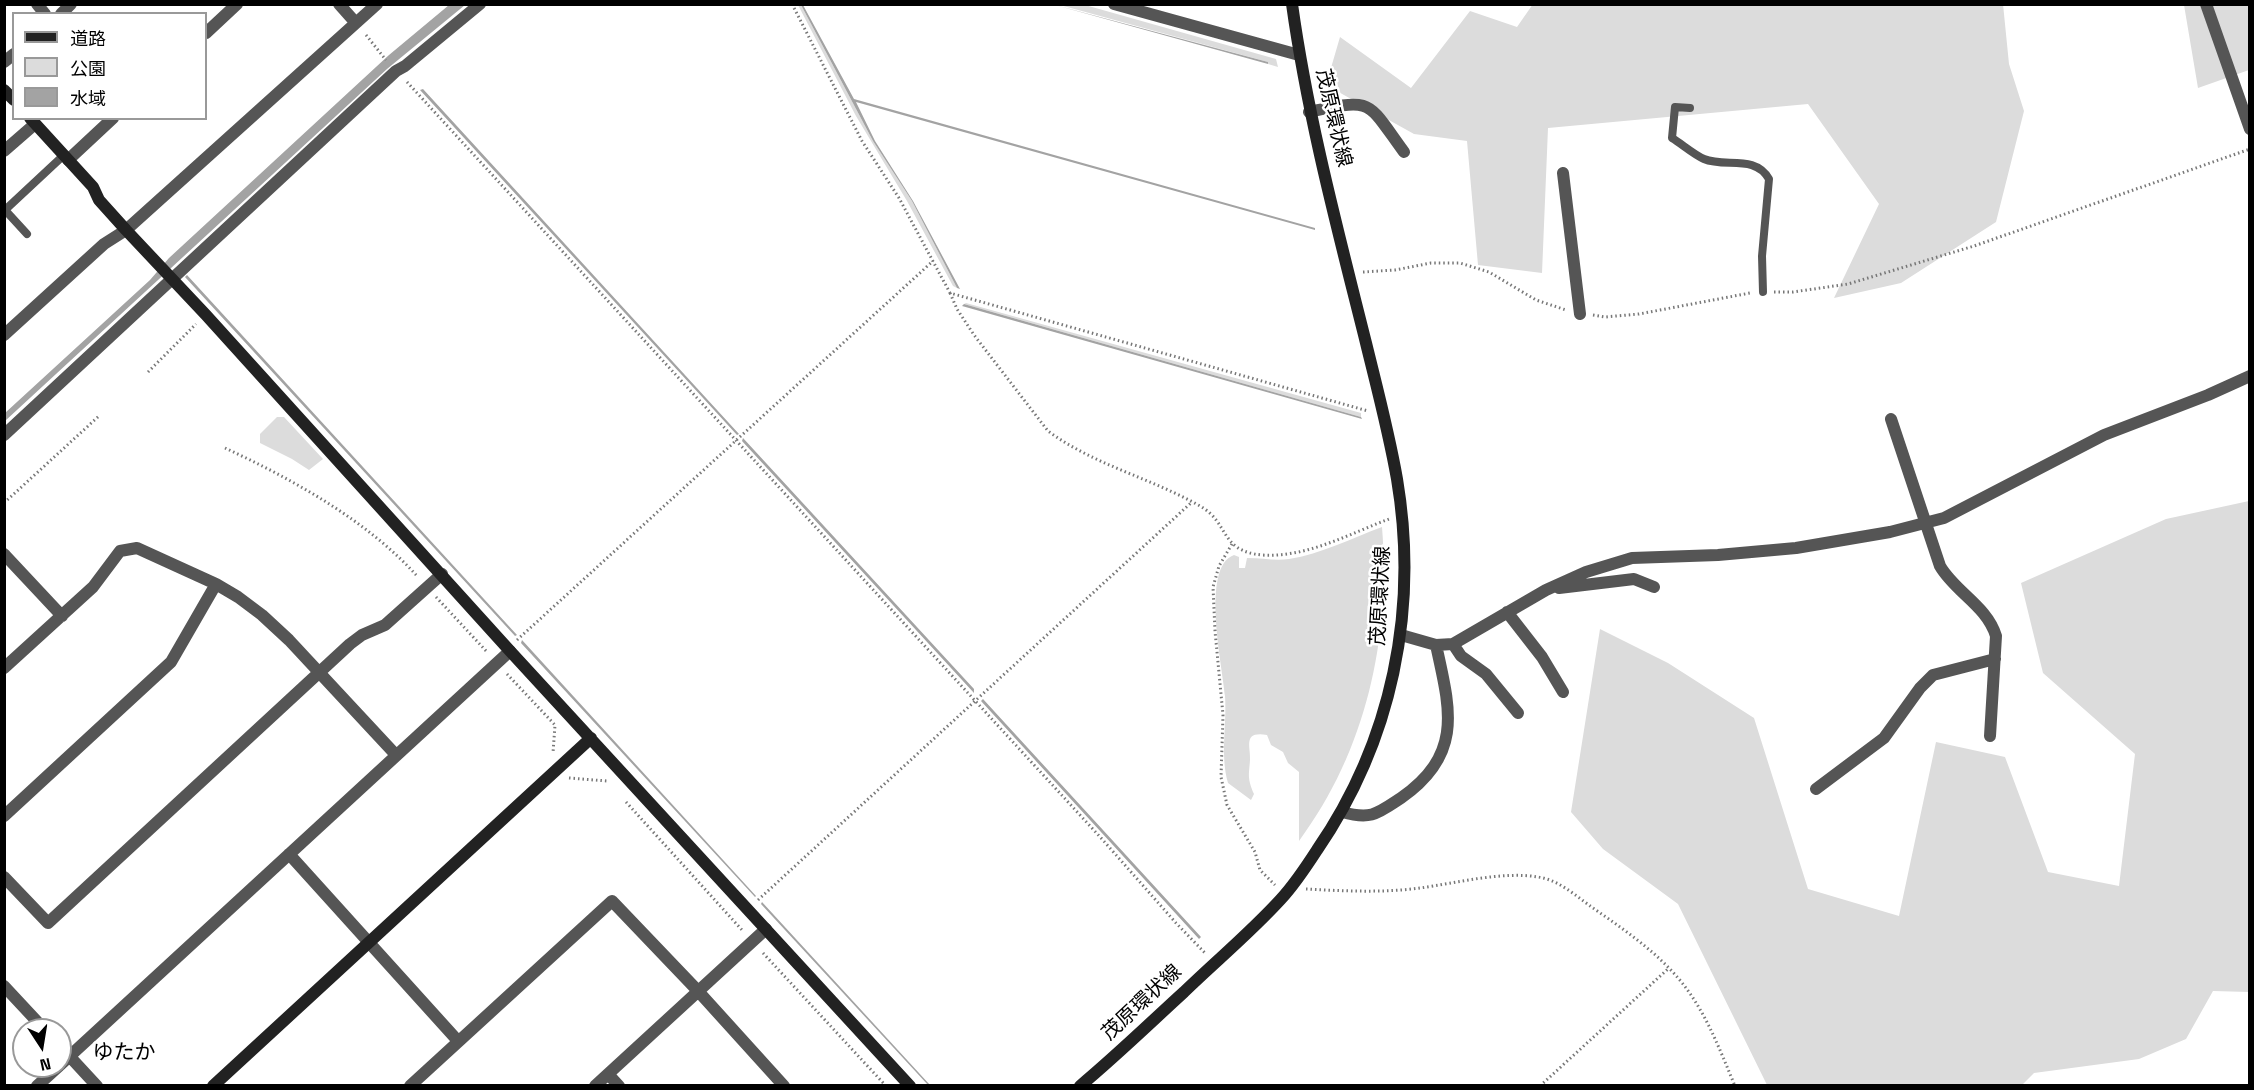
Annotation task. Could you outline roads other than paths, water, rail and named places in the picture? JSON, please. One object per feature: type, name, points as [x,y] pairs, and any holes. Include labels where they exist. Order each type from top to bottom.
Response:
[{"type":"street","points":[[339,4],[355,22]]},
{"type":"street","points":[[4,334],[104,244],[126,230],[377,4]]},
{"type":"street","points":[[4,435],[396,71],[480,4]]},
{"type":"street","points":[[1114,4],[1299,55]]},
{"type":"street","name":"茂原環状線","points":[[1080,1086],[1215,963],[1287,891],[1342,812],[1356,785],[1379,727],[1396,666],[1401,635],[1405,574],[1402,514],[1384,419],[1309,112],[1292,4]]},
{"type":"street","points":[[2206,4],[2250,129]]},
{"type":"street","points":[[207,32],[232,6]]},
{"type":"street","points":[[1309,112],[1344,104],[1360,103],[1372,108],[1404,152]]},
{"type":"street","points":[[66,157],[111,120]]},
{"type":"street","points":[[4,151],[33,121],[171,280],[206,315],[509,650],[910,1086]]},
{"type":"street","points":[[1563,173],[1580,314]]},
{"type":"street","points":[[1401,635],[1436,645],[1453,644],[1546,590],[1586,572],[1632,558],[1718,555],[1796,548],[1890,532],[1944,518],[2104,435],[2208,395],[2250,376]]},
{"type":"street","points":[[1891,419],[1940,566],[1946,577],[1992,623],[1995,636],[1995,659],[1990,736]]},
{"type":"street","points":[[4,668],[93,587],[120,551],[137,548],[216,584],[262,615],[289,640],[396,755]]},
{"type":"street","points":[[4,554],[62,616]]},
{"type":"street","points":[[4,877],[48,923],[350,644],[362,635],[385,625],[442,574]]},
{"type":"street","points":[[1546,590],[1634,579],[1654,587]]},
{"type":"street","points":[[4,816],[171,662],[216,584]]},
{"type":"street","points":[[1507,612],[1542,657],[1563,692]]},
{"type":"street","points":[[1453,644],[1461,656],[1486,674],[1518,713]]},
{"type":"street","points":[[1342,812],[1359,817],[1376,815],[1416,786],[1437,763],[1445,746],[1449,716],[1447,695],[1436,645]]},
{"type":"street","points":[[72,1054],[509,650]]},
{"type":"street","points":[[1816,789],[1884,738],[1920,688],[1933,675],[1995,659]]},
{"type":"street","points":[[213,1086],[591,738]]},
{"type":"street","points":[[289,854],[458,1041]]},
{"type":"street","points":[[410,1086],[612,901],[784,1086]]},
{"type":"street","points":[[596,1086],[766,929]]},
{"type":"street","points":[[4,986],[34,1018]]},
{"type":"street","points":[[72,1068],[97,1086]]},
{"type":"street","points":[[608,1074],[619,1086]]},
{"type":"lane","points":[[1690,108],[1675,106],[1672,138],[1705,159],[1752,165],[1764,170],[1769,178],[1762,256],[1763,292]]},
{"type":"lane","points":[[27,234],[5,210],[66,157]]},
{"type":"water","points":[[449,5],[465,5],[387,69],[5,421],[5,413],[150,280],[169,258],[389,55]]},
{"type":"water","points":[[801,5],[854,99],[1315,228],[1315,230],[856,102],[875,141],[913,201],[960,289],[957,288],[912,201],[873,141]]},
{"type":"water","points":[[1055,5],[1268,62],[1268,64]]},
{"type":"water","points":[[423,89],[739,434],[737,435],[420,90]]},
{"type":"water","points":[[187,275],[517,635],[515,636],[185,277]]},
{"type":"water","points":[[964,304],[1361,417],[1362,419],[962,306]]},
{"type":"water","points":[[743,438],[974,689],[974,693],[742,441]]},
{"type":"water","points":[[522,640],[756,896],[755,897],[521,643]]},
{"type":"water","points":[[983,699],[1201,937],[1199,939],[981,701]]},
{"type":"water","points":[[762,902],[930,1085],[761,904]]},
{"type":"district","name":"ゆたか","points":[[124,1053]]}]
